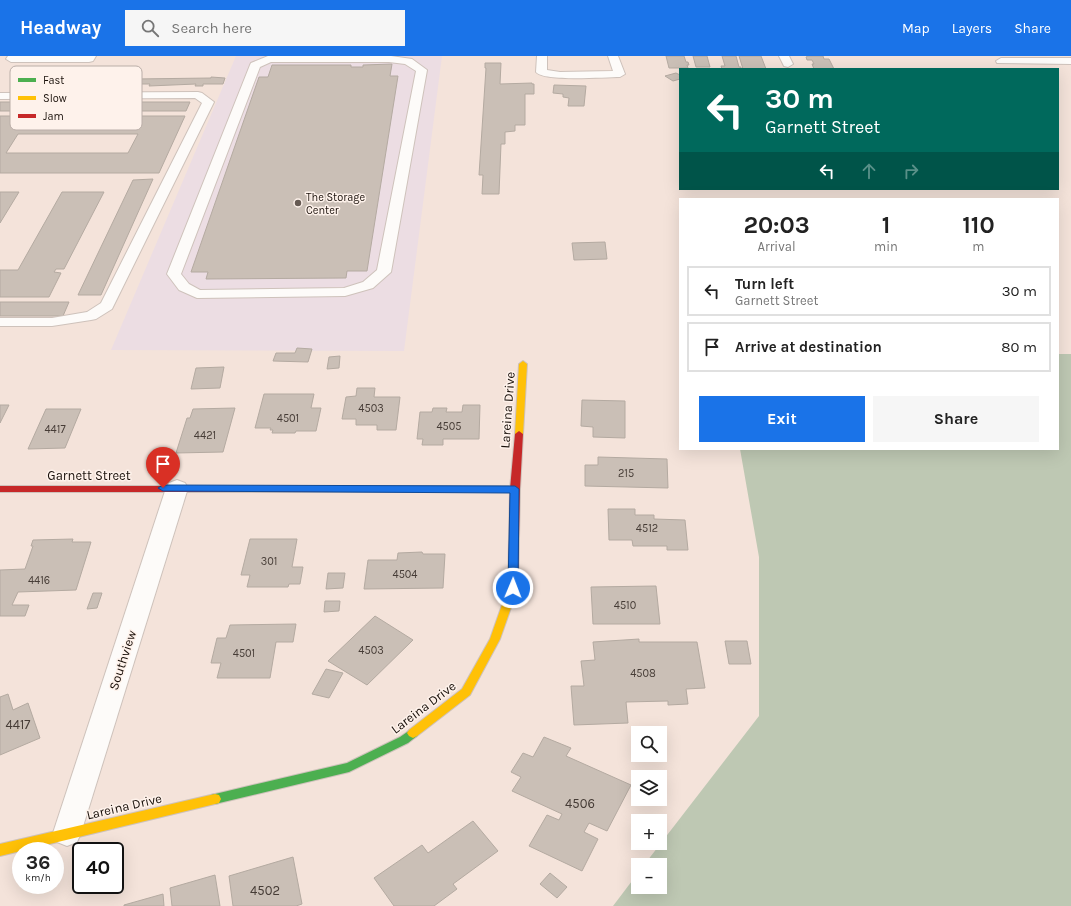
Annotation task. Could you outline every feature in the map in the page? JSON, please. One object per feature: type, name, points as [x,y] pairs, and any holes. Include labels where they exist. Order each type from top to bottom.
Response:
[{"type":"street","name":"Lareina Drive","points":[[0,850],[349,767],[404,740],[466,692],[495,639],[513,588],[515,489],[523,364]]},
{"type":"street","name":"Garnett Street","points":[[0,488],[515,489]]},
{"type":"street","name":"Southview","points":[[67,833],[177,488]]},
{"type":"lane","points":[[13,56],[11,59],[89,59],[91,56]]},
{"type":"lane","points":[[542,56],[541,72],[560,75],[620,74],[613,56]]},
{"type":"lane","points":[[326,58],[389,59],[408,61],[422,70],[384,272],[368,285],[345,292],[197,294],[184,287],[174,274],[255,65],[269,59],[326,58]]},
{"type":"lane","points":[[1001,61],[1071,61]]},
{"type":"lane","points":[[0,322],[52,322],[91,316],[107,306],[208,102],[198,95],[142,95]]},
{"type":"lane","points":[[0,96],[10,96]]},
{"type":"shaded area","name":"The Storage Center","points":[[236,56],[442,56],[404,351],[111,350]]},
{"type":"green space","points":[[1059,354],[1071,354],[1071,906],[613,906],[631,882],[631,894],[667,894],[667,858],[649,858],[656,850],[667,850],[667,835],[759,716],[759,557],[740,450],[1059,450]]},
{"type":"building","points":[[666,56],[684,56],[689,65],[687,65],[688,68],[669,68]]},
{"type":"building","points":[[693,56],[707,56],[710,67],[696,67]]},
{"type":"building","points":[[722,56],[736,56],[739,67],[741,68],[722,68],[721,66],[725,66]]},
{"type":"building","points":[[739,56],[761,56],[766,68],[743,68]]},
{"type":"building","points":[[823,56],[824,59],[829,59],[834,68],[814,68],[812,60],[807,60],[806,57]]},
{"type":"building","points":[[485,63],[501,63],[500,84],[534,84],[534,94],[525,94],[525,125],[515,125],[515,131],[505,132],[505,144],[501,144],[499,194],[482,194],[483,175],[479,175],[486,68]]},
{"type":"building","points":[[392,64],[390,76],[398,76],[367,271],[347,271],[346,278],[206,279],[208,272],[191,272],[259,77],[268,77],[272,65],[351,65],[351,67],[363,67],[363,65]]},
{"type":"building","points":[[676,73],[679,74],[679,79],[673,81],[665,76]]},
{"type":"building","points":[[225,78],[223,84],[203,84],[203,86],[195,86],[196,84],[149,86],[150,84],[142,84],[142,79]]},
{"type":"building","points":[[554,85],[586,86],[584,106],[568,106],[569,98],[563,97],[563,94],[553,93]]},
{"type":"building","points":[[0,102],[10,102],[10,111],[0,111]]},
{"type":"building","points":[[142,102],[190,102],[186,111],[142,111]]},
{"type":"building","points":[[0,116],[10,116],[10,130],[142,130],[142,116],[185,116],[159,173],[0,173]],"holes":[[[18,134],[138,134],[128,153],[6,153]]]},
{"type":"building","points":[[153,179],[101,295],[78,295],[133,180]]},
{"type":"building","points":[[0,192],[19,192],[0,223]]},
{"type":"building","points":[[62,192],[104,192],[64,269],[56,269],[54,272],[61,273],[49,297],[0,297],[0,270],[18,270]]},
{"type":"building","points":[[605,242],[607,259],[574,260],[572,243]]},
{"type":"building","points":[[0,302],[69,302],[63,316],[0,316]]},
{"type":"building","points":[[297,348],[312,349],[308,362],[273,361],[276,353],[295,353]]},
{"type":"building","points":[[340,356],[339,368],[327,369],[329,357]]},
{"type":"building","points":[[224,367],[220,388],[191,389],[196,368]]},
{"type":"building","points":[[357,388],[375,388],[374,397],[400,397],[396,430],[377,430],[377,425],[356,425],[356,419],[342,419],[346,397],[356,396]]},
{"type":"building","points":[[264,394],[314,394],[311,408],[321,408],[316,431],[272,433],[273,430],[270,430],[271,428],[255,428]]},
{"type":"building","points":[[582,400],[625,401],[625,438],[593,437],[593,427],[581,426]]},
{"type":"building","points":[[0,405],[9,405],[0,423]]},
{"type":"building","points":[[463,405],[480,405],[479,439],[443,439],[443,445],[422,445],[423,439],[417,439],[420,412],[432,412],[433,408],[447,408],[446,412],[462,412]]},
{"type":"building","points":[[235,408],[223,452],[176,453],[187,418],[190,418],[193,409]]},
{"type":"building","points":[[46,409],[81,409],[65,448],[28,449]]},
{"type":"building","points":[[598,457],[667,459],[668,488],[585,486],[585,465],[598,465]]},
{"type":"building","points":[[608,509],[635,509],[635,515],[654,515],[654,519],[685,520],[688,550],[667,550],[667,546],[633,546],[632,540],[609,540]]},
{"type":"building","points":[[73,539],[72,542],[91,542],[76,590],[18,592],[12,605],[29,605],[25,616],[0,616],[0,570],[25,569],[33,546],[31,546],[33,540]]},
{"type":"building","points":[[250,539],[297,539],[292,567],[303,567],[300,584],[289,584],[288,587],[247,587],[250,575],[241,575]]},
{"type":"building","points":[[422,552],[423,554],[445,554],[443,588],[364,589],[368,560],[397,560],[398,553]]},
{"type":"building","points":[[328,573],[345,573],[343,588],[326,589]]},
{"type":"building","points":[[656,586],[660,624],[593,624],[591,587]]},
{"type":"building","points":[[93,593],[102,593],[97,608],[87,609]]},
{"type":"building","points":[[325,601],[340,601],[339,611],[324,612]]},
{"type":"building","points":[[375,616],[413,640],[367,685],[328,661]]},
{"type":"building","points":[[296,624],[293,642],[276,642],[270,678],[217,678],[221,663],[211,663],[217,638],[226,638],[230,625]]},
{"type":"building","points":[[639,639],[639,642],[697,642],[705,688],[686,689],[688,704],[668,705],[668,701],[626,702],[628,723],[574,725],[571,686],[584,686],[581,661],[595,660],[593,642]]},
{"type":"building","points":[[725,641],[747,641],[751,664],[729,664]]},
{"type":"building","points":[[326,669],[343,673],[329,698],[312,694]]},
{"type":"building","points":[[8,694],[13,710],[28,703],[40,738],[0,755],[0,697]]},
{"type":"building","points":[[544,737],[571,748],[566,756],[631,785],[607,831],[589,823],[584,832],[598,839],[582,871],[529,846],[547,815],[559,820],[562,814],[512,791],[521,777],[511,772],[523,753],[533,757]]},
{"type":"building","points":[[473,821],[498,851],[453,884],[457,889],[434,906],[394,906],[374,878],[422,845],[428,853]]},
{"type":"building","points":[[293,857],[302,904],[296,906],[233,906],[229,876]]},
{"type":"building","points":[[550,873],[567,887],[557,898],[540,884]]},
{"type":"building","points":[[215,875],[220,906],[172,906],[170,888]]},
{"type":"building","points":[[163,894],[164,906],[124,906],[124,905]]},
{"type":"traffic: fast","points":[[334,489],[515,489]]},
{"type":"traffic: fast","points":[[215,799],[349,767],[404,740],[413,733]]},
{"type":"traffic: slow","points":[[519,434],[523,364]]},
{"type":"traffic: slow","points":[[413,733],[466,692],[495,639],[508,602]]},
{"type":"traffic: slow","points":[[0,850],[215,799]]},
{"type":"traffic: jam","points":[[508,602],[513,588],[515,489],[519,434]]},
{"type":"traffic: jam","points":[[0,489],[334,489]]},
{"type":"place","name":"The Storage Center","points":[[298,203]]},
{"type":"route","points":[[163,488],[515,489],[513,588]]}]
